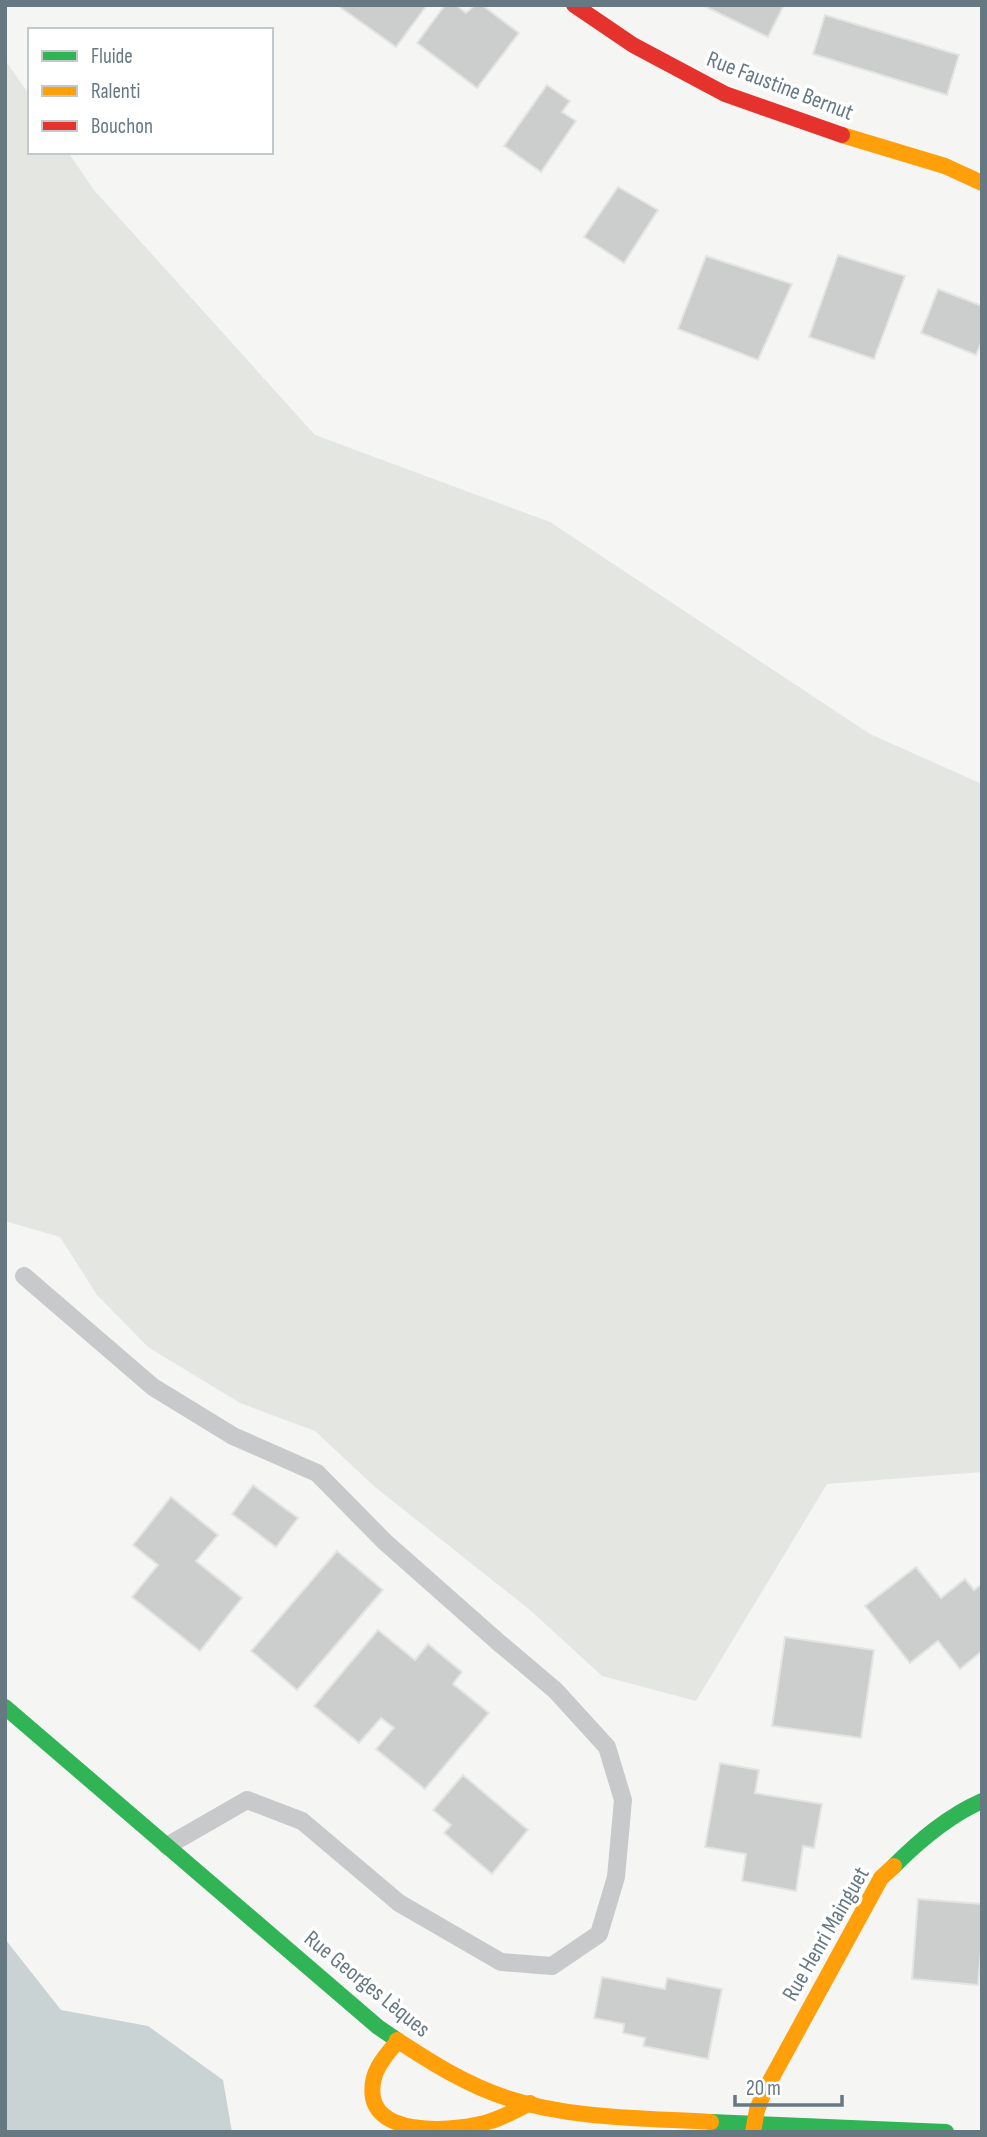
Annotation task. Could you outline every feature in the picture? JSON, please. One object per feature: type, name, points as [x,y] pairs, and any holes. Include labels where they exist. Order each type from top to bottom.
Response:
[{"type":"main road","name":"Rue Faustine Bernut","points":[[575,5],[633,45],[725,94],[824,130],[945,166],[982,183]]},
{"type":"main road","name":"Rue Georges Lèques","points":[[5,1707],[370,2020],[421,2057],[472,2083],[530,2104],[601,2115],[753,2128],[946,2132]]},
{"type":"main road","name":"Rue Henri Mainguet","points":[[753,2128],[764,2092],[881,1878],[921,1839],[966,1808],[982,1801]]},
{"type":"main road","points":[[398,2040],[378,2065],[372,2086],[374,2111],[396,2127],[414,2131],[466,2128],[498,2119],[530,2104]]},
{"type":"lane","points":[[24,1276],[153,1387],[233,1436],[317,1473],[385,1542],[496,1642],[555,1690],[607,1747],[623,1800],[617,1877],[599,1934],[552,1966],[501,1962],[399,1903],[302,1821],[247,1800],[167,1846]]},
{"type":"shaded area","points":[[5,60],[28,93],[28,154],[69,154],[94,190],[315,435],[550,522],[870,734],[982,784],[982,1472],[827,1484],[696,1701],[602,1676],[530,1610],[375,1487],[315,1431],[240,1403],[148,1347],[97,1295],[60,1237],[5,1221]]},
{"type":"shaded area","points":[[5,1939],[61,2010],[148,2026],[223,2080],[232,2132],[5,2132]]},
{"type":"building","points":[[337,5],[427,5],[396,47]]},
{"type":"building","points":[[445,5],[456,5],[466,13],[475,5],[482,5],[519,33],[477,88],[417,43]]},
{"type":"building","points":[[702,5],[784,5],[768,37]]},
{"type":"building","points":[[825,15],[959,55],[947,95],[813,54]]},
{"type":"building","points":[[547,85],[570,101],[562,112],[576,121],[541,172],[504,146]]},
{"type":"building","points":[[618,187],[658,210],[624,263],[584,237]]},
{"type":"building","points":[[838,255],[905,276],[874,359],[809,337]]},
{"type":"building","points":[[706,256],[792,284],[758,360],[678,329]]},
{"type":"building","points":[[938,289],[982,306],[982,340],[976,355],[921,333]]},
{"type":"building","points":[[253,1485],[298,1518],[276,1547],[232,1514]]},
{"type":"building","points":[[171,1497],[218,1535],[196,1561],[242,1598],[200,1651],[132,1597],[158,1565],[133,1545]]},
{"type":"building","points":[[337,1551],[383,1590],[297,1690],[251,1651]]},
{"type":"building","points":[[916,1567],[941,1598],[965,1579],[974,1590],[982,1584],[982,1651],[960,1669],[938,1641],[910,1663],[865,1606]]},
{"type":"building","points":[[378,1630],[415,1660],[428,1644],[462,1672],[453,1684],[489,1713],[425,1789],[376,1749],[394,1728],[381,1718],[359,1743],[314,1706]]},
{"type":"building","points":[[785,1637],[874,1650],[861,1738],[772,1726]]},
{"type":"building","points":[[720,1763],[759,1770],[755,1793],[822,1804],[814,1848],[803,1846],[796,1891],[742,1881],[746,1854],[705,1847]]},
{"type":"building","points":[[463,1775],[528,1830],[492,1874],[444,1833],[451,1825],[433,1810]]},
{"type":"building","points":[[918,1899],[982,1904],[978,1985],[912,1979]]},
{"type":"building","points":[[602,1977],[665,1989],[667,1978],[722,1989],[708,2059],[643,2046],[645,2038],[623,2033],[624,2024],[594,2018]]},
{"type":"traffic: fast","points":[[5,1707],[378,2027],[397,2040]]},
{"type":"traffic: fast","points":[[894,1866],[935,1829],[982,1801]]},
{"type":"traffic: fast","points":[[711,2122],[946,2132]]},
{"type":"traffic: slow","points":[[842,135],[945,166],[982,183]]},
{"type":"traffic: slow","points":[[753,2132],[764,2092],[881,1878],[894,1866]]},
{"type":"traffic: slow","points":[[397,2040],[464,2080],[492,2093],[532,2105],[582,2114],[711,2122]]},
{"type":"traffic: slow","points":[[398,2041],[378,2067],[372,2089],[379,2111],[390,2120],[423,2128],[460,2128],[496,2119],[530,2103]]},
{"type":"traffic: jam","points":[[574,5],[633,45],[725,94],[842,135]]}]
